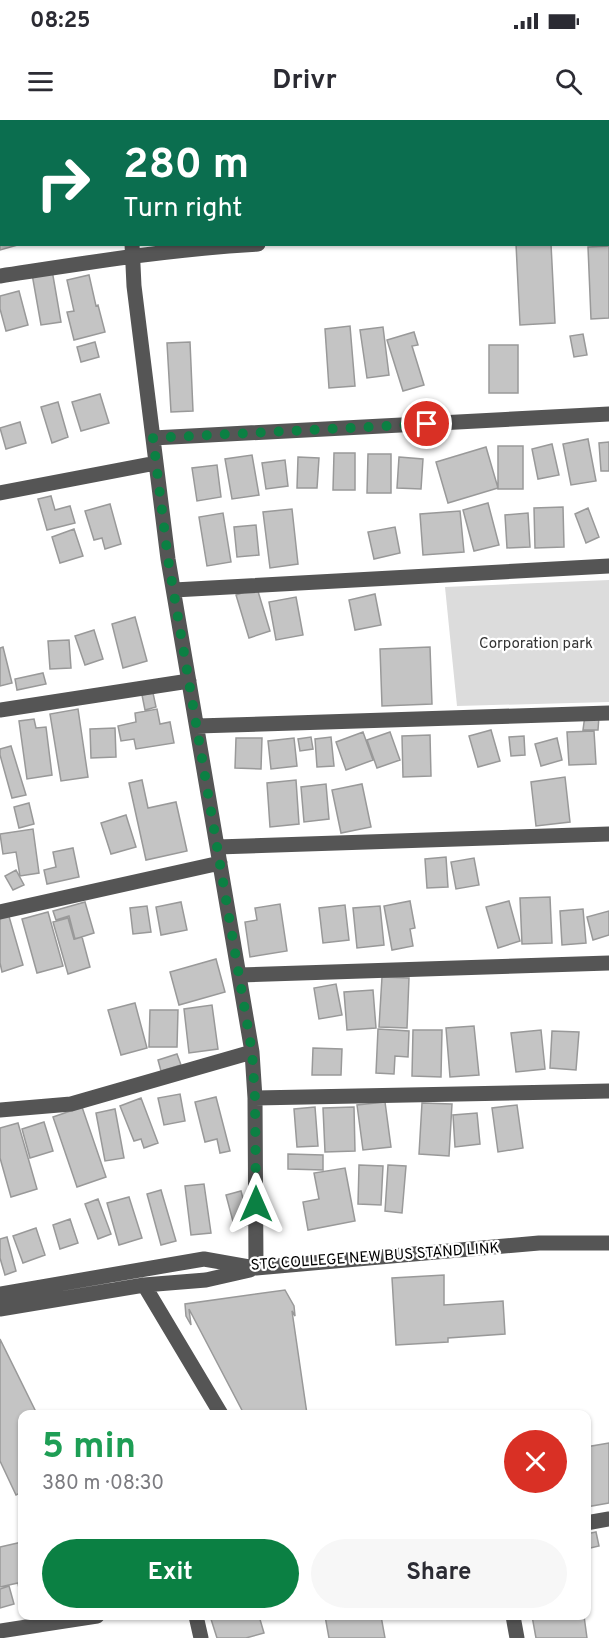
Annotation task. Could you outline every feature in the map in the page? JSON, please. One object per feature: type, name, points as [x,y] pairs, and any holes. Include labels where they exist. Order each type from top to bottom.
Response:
[{"type":"street","points":[[0,276],[132,250],[220,246]]},
{"type":"street","points":[[0,1309],[144,1285],[206,1280],[256,1268],[255,1098],[252,1052],[168,559],[134,286],[132,250]]},
{"type":"street","points":[[153,438],[609,414]]},
{"type":"street","points":[[0,493],[156,463]]},
{"type":"street","points":[[174,590],[609,566]]},
{"type":"street","points":[[0,710],[189,681]]},
{"type":"street","points":[[197,726],[609,713]]},
{"type":"street","points":[[217,847],[609,834]]},
{"type":"street","points":[[0,912],[220,863]]},
{"type":"street","points":[[238,975],[609,963]]},
{"type":"street","points":[[0,1110],[71,1104],[252,1052]]},
{"type":"street","points":[[255,1098],[609,1091]]},
{"type":"street","name":"STC COLLEGE NEW BUS STAND LINK","points":[[0,1294],[204,1259],[256,1268],[539,1243],[609,1243]]},
{"type":"street","points":[[144,1285],[219,1410]]},
{"type":"street","points":[[591,1523],[609,1519]]},
{"type":"street","points":[[0,1631],[71,1620]]},
{"type":"street","points":[[197,1620],[201,1638]]},
{"type":"street","points":[[514,1620],[517,1638]]},
{"type":"green space","name":"Corporation park","points":[[609,580],[609,702],[457,706],[445,587]]},
{"type":"building","points":[[0,246],[14,246],[0,250]]},
{"type":"building","points":[[516,246],[551,246],[555,323],[520,325]]},
{"type":"building","points":[[609,246],[609,318],[591,319],[588,247]]},
{"type":"building","points":[[52,270],[61,322],[41,325],[32,274]]},
{"type":"building","points":[[89,275],[105,332],[74,340],[67,312],[74,311],[67,280]]},
{"type":"building","points":[[19,291],[28,325],[6,331],[0,309],[0,296]]},
{"type":"building","points":[[350,326],[355,386],[329,388],[325,329]]},
{"type":"building","points":[[383,327],[389,375],[367,378],[360,330]]},
{"type":"building","points":[[414,332],[418,345],[412,346],[424,385],[403,391],[387,340]]},
{"type":"building","points":[[583,334],[587,355],[574,357],[570,336]]},
{"type":"building","points":[[95,342],[99,357],[81,362],[77,347]]},
{"type":"building","points":[[190,342],[193,411],[171,412],[167,343]]},
{"type":"building","points":[[489,345],[518,345],[518,393],[489,393]]},
{"type":"building","points":[[100,394],[109,423],[81,431],[72,402]]},
{"type":"building","points":[[58,402],[68,437],[52,443],[41,407]]},
{"type":"building","points":[[20,422],[26,443],[6,449],[0,428]]},
{"type":"building","points":[[588,439],[596,481],[571,485],[563,444]]},
{"type":"building","points":[[609,442],[609,471],[601,471],[599,443]]},
{"type":"building","points":[[552,444],[559,475],[538,479],[532,449]]},
{"type":"building","points":[[498,446],[523,446],[523,489],[498,489]]},
{"type":"building","points":[[486,447],[498,488],[448,503],[436,462]]},
{"type":"building","points":[[334,453],[355,453],[355,490],[333,490]]},
{"type":"building","points":[[368,454],[391,454],[391,493],[367,493]]},
{"type":"building","points":[[252,455],[259,495],[232,499],[225,459]]},
{"type":"building","points":[[298,457],[319,458],[317,488],[297,488]]},
{"type":"building","points":[[399,457],[423,459],[421,489],[397,488]]},
{"type":"building","points":[[285,460],[288,486],[266,489],[262,463]]},
{"type":"building","points":[[217,465],[221,497],[197,501],[192,468]]},
{"type":"building","points":[[51,496],[55,510],[70,506],[75,523],[47,530],[38,499]]},
{"type":"building","points":[[488,503],[499,545],[474,551],[463,510]]},
{"type":"building","points":[[110,504],[121,544],[105,549],[102,538],[94,540],[85,511]]},
{"type":"building","points":[[563,507],[564,547],[535,548],[534,508]]},
{"type":"building","points":[[588,508],[599,537],[586,543],[575,514]]},
{"type":"building","points":[[292,509],[298,564],[270,568],[263,512]]},
{"type":"building","points":[[460,511],[464,552],[423,555],[420,514]]},
{"type":"building","points":[[223,513],[231,562],[207,566],[199,517]]},
{"type":"building","points":[[528,513],[530,547],[507,548],[505,515]]},
{"type":"building","points":[[256,525],[259,555],[237,557],[234,527]]},
{"type":"building","points":[[395,527],[400,553],[374,559],[368,532]]},
{"type":"building","points":[[74,529],[83,556],[60,563],[52,537]]},
{"type":"building","points":[[257,588],[270,631],[249,638],[236,595]]},
{"type":"building","points":[[375,594],[381,625],[355,630],[349,600]]},
{"type":"building","points":[[296,597],[303,635],[276,640],[269,602]]},
{"type":"building","points":[[135,617],[147,661],[123,668],[112,624]]},
{"type":"building","points":[[94,630],[103,659],[85,665],[75,636]]},
{"type":"building","points":[[69,640],[71,668],[50,669],[48,641]]},
{"type":"building","points":[[3,647],[12,683],[0,686],[0,648]]},
{"type":"building","points":[[430,647],[432,704],[382,706],[380,649]]},
{"type":"building","points":[[43,673],[46,684],[17,690],[15,679]]},
{"type":"building","points":[[153,693],[156,707],[145,710],[142,695]]},
{"type":"building","points":[[78,709],[88,777],[61,781],[50,714]]},
{"type":"building","points":[[157,709],[160,724],[170,722],[174,743],[136,749],[134,739],[121,741],[118,726],[136,722],[135,713]]},
{"type":"building","points":[[585,715],[599,716],[598,730],[583,730]]},
{"type":"building","points":[[34,719],[36,728],[46,727],[52,775],[27,779],[19,721]]},
{"type":"building","points":[[115,728],[116,757],[91,758],[90,729]]},
{"type":"building","points":[[491,730],[500,761],[478,767],[469,736]]},
{"type":"building","points":[[594,731],[596,764],[569,765],[567,732]]},
{"type":"building","points":[[363,732],[373,760],[346,770],[336,742]]},
{"type":"building","points":[[390,732],[400,760],[377,768],[367,740]]},
{"type":"building","points":[[430,735],[431,776],[403,777],[402,736]]},
{"type":"building","points":[[524,736],[525,755],[511,756],[509,737]]},
{"type":"building","points":[[311,737],[313,749],[300,751],[298,739]]},
{"type":"building","points":[[331,737],[334,766],[317,767],[315,739]]},
{"type":"building","points":[[236,738],[262,738],[261,769],[235,768]]},
{"type":"building","points":[[294,738],[297,766],[271,769],[268,741]]},
{"type":"building","points":[[557,738],[562,760],[541,766],[535,744]]},
{"type":"building","points":[[11,746],[26,795],[12,798],[0,755],[0,749]]},
{"type":"building","points":[[565,777],[570,822],[536,826],[531,782]]},
{"type":"building","points":[[142,780],[148,808],[176,802],[187,851],[146,860],[129,783]]},
{"type":"building","points":[[296,780],[299,824],[270,827],[267,783]]},
{"type":"building","points":[[326,784],[329,819],[304,822],[301,787]]},
{"type":"building","points":[[362,784],[371,827],[341,833],[332,790]]},
{"type":"building","points":[[29,803],[34,824],[19,828],[14,807]]},
{"type":"building","points":[[126,815],[136,847],[111,854],[101,823]]},
{"type":"building","points":[[33,829],[39,873],[20,876],[16,852],[3,854],[0,834]]},
{"type":"building","points":[[73,848],[79,877],[47,884],[44,870],[56,867],[53,852]]},
{"type":"building","points":[[446,857],[448,887],[427,888],[425,859]]},
{"type":"building","points":[[474,858],[479,885],[456,889],[451,862]]},
{"type":"building","points":[[16,870],[24,885],[13,890],[5,876]]},
{"type":"building","points":[[550,897],[552,943],[522,944],[520,898]]},
{"type":"building","points":[[410,901],[415,928],[410,929],[413,946],[392,950],[384,906]]},
{"type":"building","points":[[509,901],[520,941],[498,948],[486,907]]},
{"type":"building","points":[[85,902],[94,933],[75,939],[69,916],[56,920],[53,911]]},
{"type":"building","points":[[181,902],[187,930],[161,935],[156,907]]},
{"type":"building","points":[[280,904],[287,951],[250,957],[245,922],[257,920],[255,908]]},
{"type":"building","points":[[345,905],[349,940],[323,943],[319,908]]},
{"type":"building","points":[[147,906],[151,932],[133,934],[130,908]]},
{"type":"building","points":[[380,906],[384,945],[357,948],[353,908]]},
{"type":"building","points":[[583,909],[586,943],[562,945],[560,911]]},
{"type":"building","points":[[609,911],[609,935],[593,940],[587,917]]},
{"type":"building","points":[[48,912],[63,966],[37,973],[22,919]]},
{"type":"building","points":[[8,913],[23,965],[2,972],[0,916]]},
{"type":"building","points":[[68,918],[74,939],[82,937],[90,967],[68,974],[53,922]]},
{"type":"building","points":[[216,959],[225,992],[179,1005],[170,972]]},
{"type":"building","points":[[382,977],[409,978],[407,1028],[379,1027]]},
{"type":"building","points":[[336,984],[342,1015],[319,1019],[314,988]]},
{"type":"building","points":[[373,990],[376,1028],[347,1030],[344,992]]},
{"type":"building","points":[[135,1003],[147,1048],[121,1055],[108,1010]]},
{"type":"building","points":[[212,1005],[218,1049],[189,1053],[184,1009]]},
{"type":"building","points":[[150,1010],[178,1010],[177,1047],[149,1047]]},
{"type":"building","points":[[474,1026],[479,1075],[450,1077],[446,1028]]},
{"type":"building","points":[[378,1029],[409,1031],[408,1057],[395,1056],[394,1074],[376,1073]]},
{"type":"building","points":[[413,1030],[442,1030],[441,1077],[412,1076]]},
{"type":"building","points":[[541,1030],[545,1069],[516,1072],[511,1033]]},
{"type":"building","points":[[552,1031],[579,1032],[576,1070],[550,1068]]},
{"type":"building","points":[[313,1048],[342,1049],[341,1075],[312,1075]]},
{"type":"building","points":[[177,1054],[181,1065],[161,1071],[158,1060]]},
{"type":"building","points":[[180,1094],[185,1121],[164,1125],[158,1098]]},
{"type":"building","points":[[216,1097],[230,1151],[220,1153],[217,1139],[205,1142],[195,1102]]},
{"type":"building","points":[[141,1098],[158,1143],[144,1148],[141,1139],[134,1141],[120,1106]]},
{"type":"building","points":[[385,1102],[391,1147],[363,1150],[357,1105]]},
{"type":"building","points":[[422,1103],[452,1104],[449,1156],[419,1154]]},
{"type":"building","points":[[517,1105],[523,1148],[498,1152],[492,1108]]},
{"type":"building","points":[[82,1107],[106,1177],[77,1187],[53,1117]]},
{"type":"building","points":[[315,1107],[318,1146],[297,1147],[294,1109]]},
{"type":"building","points":[[354,1107],[355,1151],[325,1152],[323,1108]]},
{"type":"building","points":[[115,1109],[124,1158],[105,1161],[96,1113]]},
{"type":"building","points":[[477,1113],[480,1144],[455,1147],[453,1115]]},
{"type":"building","points":[[44,1122],[53,1151],[30,1158],[22,1129]]},
{"type":"building","points":[[18,1123],[37,1189],[11,1197],[0,1158],[0,1128]]},
{"type":"building","points":[[288,1154],[323,1155],[323,1170],[288,1169]]},
{"type":"building","points":[[359,1165],[383,1166],[381,1205],[358,1204]]},
{"type":"building","points":[[388,1165],[406,1166],[402,1213],[385,1211]]},
{"type":"building","points":[[345,1168],[355,1221],[308,1230],[303,1202],[319,1199],[314,1173]]},
{"type":"building","points":[[204,1184],[211,1233],[191,1235],[185,1186]]},
{"type":"building","points":[[161,1190],[176,1241],[161,1245],[147,1194]]},
{"type":"building","points":[[241,1191],[250,1224],[235,1229],[226,1195]]},
{"type":"building","points":[[129,1197],[142,1238],[119,1245],[107,1203]]},
{"type":"building","points":[[98,1199],[111,1234],[98,1239],[85,1204]]},
{"type":"building","points":[[70,1219],[78,1243],[60,1249],[53,1225]]},
{"type":"building","points":[[36,1228],[45,1255],[23,1263],[13,1236]]},
{"type":"building","points":[[7,1237],[16,1271],[5,1275],[0,1258],[0,1239]]},
{"type":"building","points":[[444,1275],[444,1305],[503,1301],[505,1334],[448,1338],[448,1342],[396,1345],[392,1278]]},
{"type":"building","points":[[285,1290],[294,1306],[295,1316],[292,1311],[306,1410],[242,1410],[189,1309],[191,1325],[186,1316],[185,1304]]},
{"type":"building","points":[[0,1339],[35,1410],[18,1410],[18,1494],[16,1495],[0,1461]]},
{"type":"building","points":[[609,1443],[609,1503],[591,1506],[591,1446]]},
{"type":"building","points":[[596,1532],[599,1546],[591,1548],[591,1533]]},
{"type":"building","points":[[18,1543],[18,1583],[0,1587],[0,1547]]},
{"type":"building","points":[[9,1586],[14,1604],[0,1608],[0,1589]]},
{"type":"building","points":[[211,1620],[260,1620],[264,1633],[246,1638],[217,1638]]},
{"type":"building","points":[[326,1620],[382,1620],[385,1638],[329,1638]]},
{"type":"building","points":[[533,1620],[585,1620],[587,1638],[536,1638]]},
{"type":"route","points":[[256,1204],[252,1052],[168,559],[153,438],[427,424]]}]
